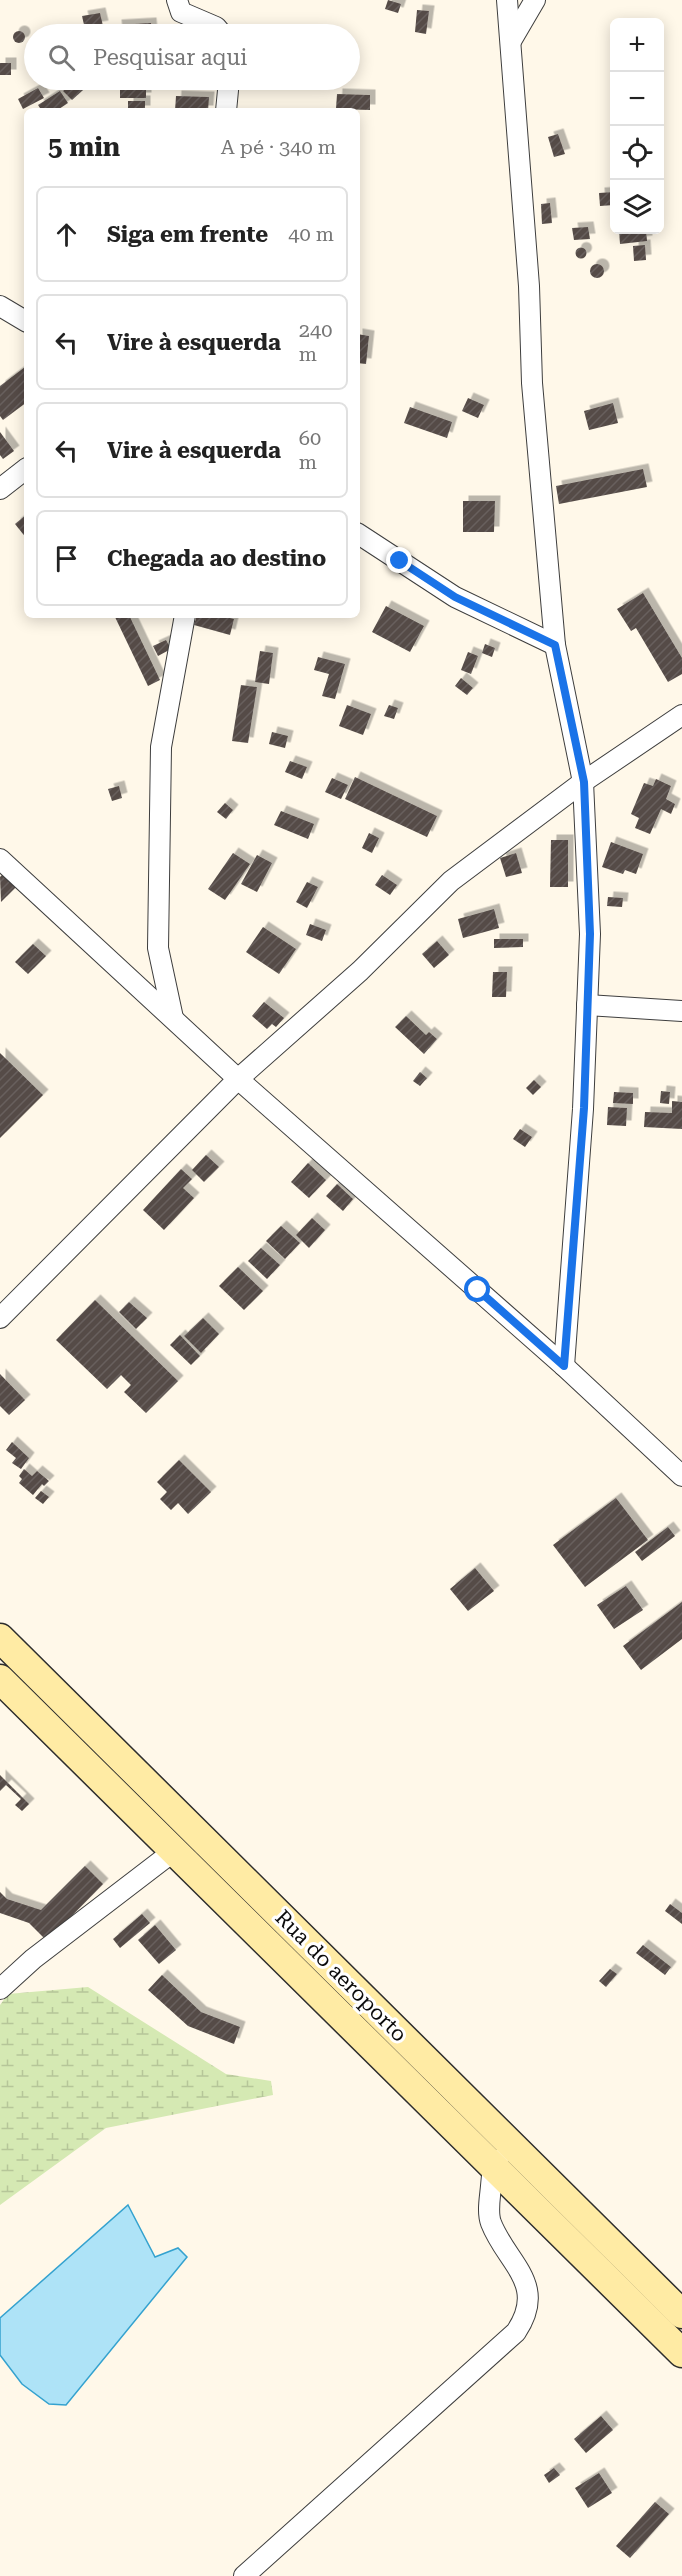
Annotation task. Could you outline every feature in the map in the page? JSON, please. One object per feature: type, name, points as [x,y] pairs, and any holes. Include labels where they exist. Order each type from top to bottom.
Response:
[{"type":"main road","name":"Rua do aeroporto","points":[[0,1638],[682,2314]]},
{"type":"main road","name":"Rua do aeroporto","points":[[0,1679],[682,2353]]},
{"type":"street","points":[[177,0],[182,12],[209,24]]},
{"type":"street","points":[[507,0],[529,286],[532,383],[555,645],[584,782],[590,934],[584,1108],[564,1366]]},
{"type":"street","points":[[511,41],[535,0]]},
{"type":"street","points":[[226,108],[228,90]]},
{"type":"street","points":[[0,306],[24,320]]},
{"type":"street","points":[[0,489],[24,470]]},
{"type":"street","points":[[360,534],[455,597],[555,645]]},
{"type":"street","points":[[173,1018],[158,948],[161,747],[185,618]]},
{"type":"street","points":[[0,1318],[238,1079],[360,971],[452,880],[584,782],[682,715]]},
{"type":"street","points":[[0,859],[238,1079],[564,1366],[682,1476]]},
{"type":"street","points":[[587,1005],[682,1011]]},
{"type":"street","points":[[0,1989],[33,1959],[174,1851]]},
{"type":"street","points":[[244,2576],[516,2332],[527,2316],[528,2297],[525,2279],[491,2223],[489,2211],[493,2167],[511,2146]]},
{"type":"green space","points":[[88,1987],[226,2074],[271,2081],[273,2095],[106,2128],[0,2205],[0,2005],[8,1994]]},
{"type":"water","points":[[128,2205],[155,2257],[178,2248],[187,2257],[66,2405],[49,2404],[22,2384],[0,2355],[0,2318]]},
{"type":"building","points":[[388,0],[401,4],[398,13],[385,9]]},
{"type":"building","points":[[417,10],[429,11],[426,34],[415,32]]},
{"type":"building","points":[[100,13],[103,24],[84,24],[82,16]]},
{"type":"building","points":[[17,31],[23,33],[24,40],[21,43],[13,39]]},
{"type":"building","points":[[0,63],[11,63],[11,75],[0,75]]},
{"type":"building","points":[[34,90],[39,90],[44,98],[23,109],[18,99]]},
{"type":"building","points":[[64,90],[83,90],[72,100]]},
{"type":"building","points":[[120,90],[146,90],[146,98],[120,98]]},
{"type":"building","points":[[60,91],[68,103],[60,108],[40,108],[38,105]]},
{"type":"building","points":[[337,94],[370,95],[370,110],[336,108]]},
{"type":"building","points":[[176,96],[209,97],[208,108],[175,108]]},
{"type":"building","points":[[128,101],[145,101],[145,108],[128,108]]},
{"type":"building","points":[[558,134],[565,154],[554,157],[548,137]]},
{"type":"building","points":[[610,192],[610,205],[600,206],[599,193]]},
{"type":"building","points":[[550,203],[552,223],[542,224],[541,204]]},
{"type":"building","points":[[588,227],[590,239],[574,240],[572,228]]},
{"type":"building","points":[[619,234],[646,234],[647,241],[620,244]]},
{"type":"building","points":[[645,245],[646,260],[634,261],[633,246]]},
{"type":"building","points":[[581,247],[587,253],[581,259],[575,253]]},
{"type":"building","points":[[597,264],[602,266],[604,271],[602,276],[597,278],[592,276],[590,271],[592,266]]},
{"type":"building","points":[[360,334],[369,336],[366,364],[360,363]]},
{"type":"building","points":[[24,368],[24,404],[3,420],[0,416],[0,386]]},
{"type":"building","points":[[468,398],[484,405],[478,418],[462,411]]},
{"type":"building","points":[[613,403],[618,423],[589,430],[584,411]]},
{"type":"building","points":[[410,407],[452,422],[447,438],[404,423]]},
{"type":"building","points":[[0,432],[14,451],[3,459],[0,455]]},
{"type":"building","points":[[643,469],[647,487],[559,504],[556,486]]},
{"type":"building","points":[[463,501],[495,501],[494,532],[463,532]]},
{"type":"building","points":[[24,516],[24,535],[15,524]]},
{"type":"building","points":[[643,593],[682,658],[682,674],[668,682],[636,628],[631,631],[617,609]]},
{"type":"building","points":[[386,606],[424,626],[410,652],[372,632]]},
{"type":"building","points":[[115,618],[130,618],[160,680],[148,686]]},
{"type":"building","points":[[196,618],[234,619],[230,635],[194,625]]},
{"type":"building","points":[[166,640],[171,649],[158,656],[153,646]]},
{"type":"building","points":[[485,644],[495,648],[492,657],[482,653]]},
{"type":"building","points":[[260,651],[273,653],[269,684],[255,682]]},
{"type":"building","points":[[468,652],[478,656],[471,674],[461,670]]},
{"type":"building","points":[[318,657],[345,664],[335,699],[322,696],[329,674],[314,670]]},
{"type":"building","points":[[461,678],[473,688],[467,695],[455,686]]},
{"type":"building","points":[[241,685],[257,687],[248,743],[232,741]]},
{"type":"building","points":[[347,705],[371,714],[363,735],[339,726]]},
{"type":"building","points":[[389,705],[398,708],[394,719],[384,716]]},
{"type":"building","points":[[272,732],[288,736],[285,748],[269,744]]},
{"type":"building","points":[[290,761],[307,767],[302,779],[285,772]]},
{"type":"building","points":[[355,777],[437,816],[427,837],[345,799]]},
{"type":"building","points":[[332,778],[348,785],[341,799],[325,792]]},
{"type":"building","points":[[656,779],[671,786],[666,799],[675,804],[671,814],[661,809],[650,834],[635,828],[639,818],[631,814],[644,783],[653,786]]},
{"type":"building","points":[[119,786],[122,798],[112,801],[108,789]]},
{"type":"building","points":[[225,803],[233,810],[226,819],[217,812]]},
{"type":"building","points":[[281,811],[314,824],[308,839],[274,825]]},
{"type":"building","points":[[369,833],[379,838],[372,853],[362,848]]},
{"type":"building","points":[[551,840],[568,840],[568,887],[550,887]]},
{"type":"building","points":[[611,842],[643,854],[636,874],[625,870],[623,874],[602,867]]},
{"type":"building","points":[[233,853],[250,864],[225,900],[208,889]]},
{"type":"building","points":[[516,853],[522,873],[506,877],[500,858]]},
{"type":"building","points":[[257,855],[272,863],[257,892],[241,884]]},
{"type":"building","points":[[4,873],[17,886],[1,902],[0,877]]},
{"type":"building","points":[[382,875],[397,885],[390,895],[375,885]]},
{"type":"building","points":[[307,882],[318,887],[307,908],[296,902]]},
{"type":"building","points":[[608,897],[623,898],[622,907],[607,906]]},
{"type":"building","points":[[494,909],[499,928],[463,938],[458,919]]},
{"type":"building","points":[[310,924],[326,930],[322,941],[306,935]]},
{"type":"building","points":[[263,927],[296,949],[279,974],[246,952]]},
{"type":"building","points":[[494,939],[523,939],[523,947],[494,948]]},
{"type":"building","points":[[437,941],[449,955],[434,968],[422,954]]},
{"type":"building","points":[[33,944],[46,956],[28,974],[15,962]]},
{"type":"building","points":[[493,972],[507,972],[506,997],[492,997]]},
{"type":"building","points":[[264,1002],[284,1018],[276,1027],[272,1024],[267,1029],[252,1016]]},
{"type":"building","points":[[406,1016],[426,1035],[429,1032],[437,1039],[424,1054],[395,1027]]},
{"type":"building","points":[[0,1053],[43,1095],[0,1138]]},
{"type":"building","points":[[420,1072],[427,1078],[420,1086],[413,1081]]},
{"type":"building","points":[[534,1080],[541,1087],[533,1095],[526,1088]]},
{"type":"building","points":[[661,1091],[670,1092],[669,1104],[660,1103]]},
{"type":"building","points":[[614,1092],[633,1093],[633,1104],[613,1103]]},
{"type":"building","points":[[672,1101],[682,1102],[682,1129],[644,1127],[645,1112],[672,1113]]},
{"type":"building","points":[[608,1107],[627,1108],[626,1126],[607,1125]]},
{"type":"building","points":[[520,1129],[532,1137],[525,1147],[513,1139]]},
{"type":"building","points":[[206,1155],[219,1167],[204,1182],[192,1170]]},
{"type":"building","points":[[308,1163],[326,1180],[309,1198],[291,1182]]},
{"type":"building","points":[[181,1169],[192,1179],[183,1188],[194,1198],[164,1230],[143,1210]]},
{"type":"building","points":[[337,1184],[353,1199],[343,1211],[326,1196]]},
{"type":"building","points":[[312,1218],[325,1230],[309,1248],[296,1235]]},
{"type":"building","points":[[281,1226],[300,1243],[285,1259],[266,1241]]},
{"type":"building","points":[[261,1248],[280,1265],[267,1279],[248,1261]]},
{"type":"building","points":[[238,1267],[263,1291],[244,1310],[219,1286]]},
{"type":"building","points":[[95,1300],[178,1381],[146,1413],[124,1392],[131,1385],[121,1375],[107,1389],[56,1340]]},
{"type":"building","points":[[129,1302],[147,1318],[136,1329],[119,1312]]},
{"type":"building","points":[[203,1318],[219,1334],[201,1353],[184,1336]]},
{"type":"building","points":[[180,1335],[200,1356],[191,1365],[170,1345]]},
{"type":"building","points":[[0,1374],[25,1400],[9,1415],[0,1406]]},
{"type":"building","points":[[12,1442],[29,1458],[21,1469],[12,1463],[16,1458],[6,1450]]},
{"type":"building","points":[[179,1460],[211,1492],[188,1514],[178,1503],[171,1510],[160,1499],[167,1492],[157,1482]]},
{"type":"building","points":[[24,1469],[32,1476],[37,1471],[49,1481],[44,1486],[42,1484],[33,1495],[19,1483],[22,1479],[19,1476]]},
{"type":"building","points":[[41,1491],[49,1497],[43,1504],[35,1498]]},
{"type":"building","points":[[616,1498],[648,1540],[585,1587],[553,1545]]},
{"type":"building","points":[[668,1527],[675,1536],[642,1561],[635,1552]]},
{"type":"building","points":[[475,1568],[494,1591],[468,1611],[450,1589]]},
{"type":"building","points":[[626,1586],[643,1610],[614,1629],[597,1605]]},
{"type":"building","points":[[682,1602],[682,1639],[641,1670],[623,1646]]},
{"type":"building","points":[[0,1775],[29,1804],[22,1811],[15,1805],[21,1799],[6,1785],[0,1791]]},
{"type":"building","points":[[85,1866],[103,1884],[47,1941],[29,1923],[0,1913],[0,1892],[7,1899],[41,1910]]},
{"type":"building","points":[[670,1904],[682,1913],[682,1924],[665,1911]]},
{"type":"building","points":[[142,1914],[150,1923],[120,1948],[113,1939]]},
{"type":"building","points":[[155,1925],[176,1950],[159,1964],[138,1940]]},
{"type":"building","points":[[643,1945],[671,1967],[665,1975],[636,1953]]},
{"type":"building","points":[[610,1969],[617,1974],[606,1987],[599,1981]]},
{"type":"building","points":[[162,1975],[201,2012],[240,2027],[234,2044],[188,2026],[148,1990]]},
{"type":"building","points":[[601,2416],[613,2430],[586,2453],[574,2439]]},
{"type":"building","points":[[554,2468],[560,2475],[549,2483],[544,2475]]},
{"type":"building","points":[[599,2473],[612,2493],[588,2508],[575,2488]]},
{"type":"building","points":[[655,2502],[669,2514],[630,2558],[616,2546]]},
{"type":"route","points":[[400,561],[455,597],[555,645],[584,782],[590,934],[584,1108],[564,1366],[478,1290]]}]
